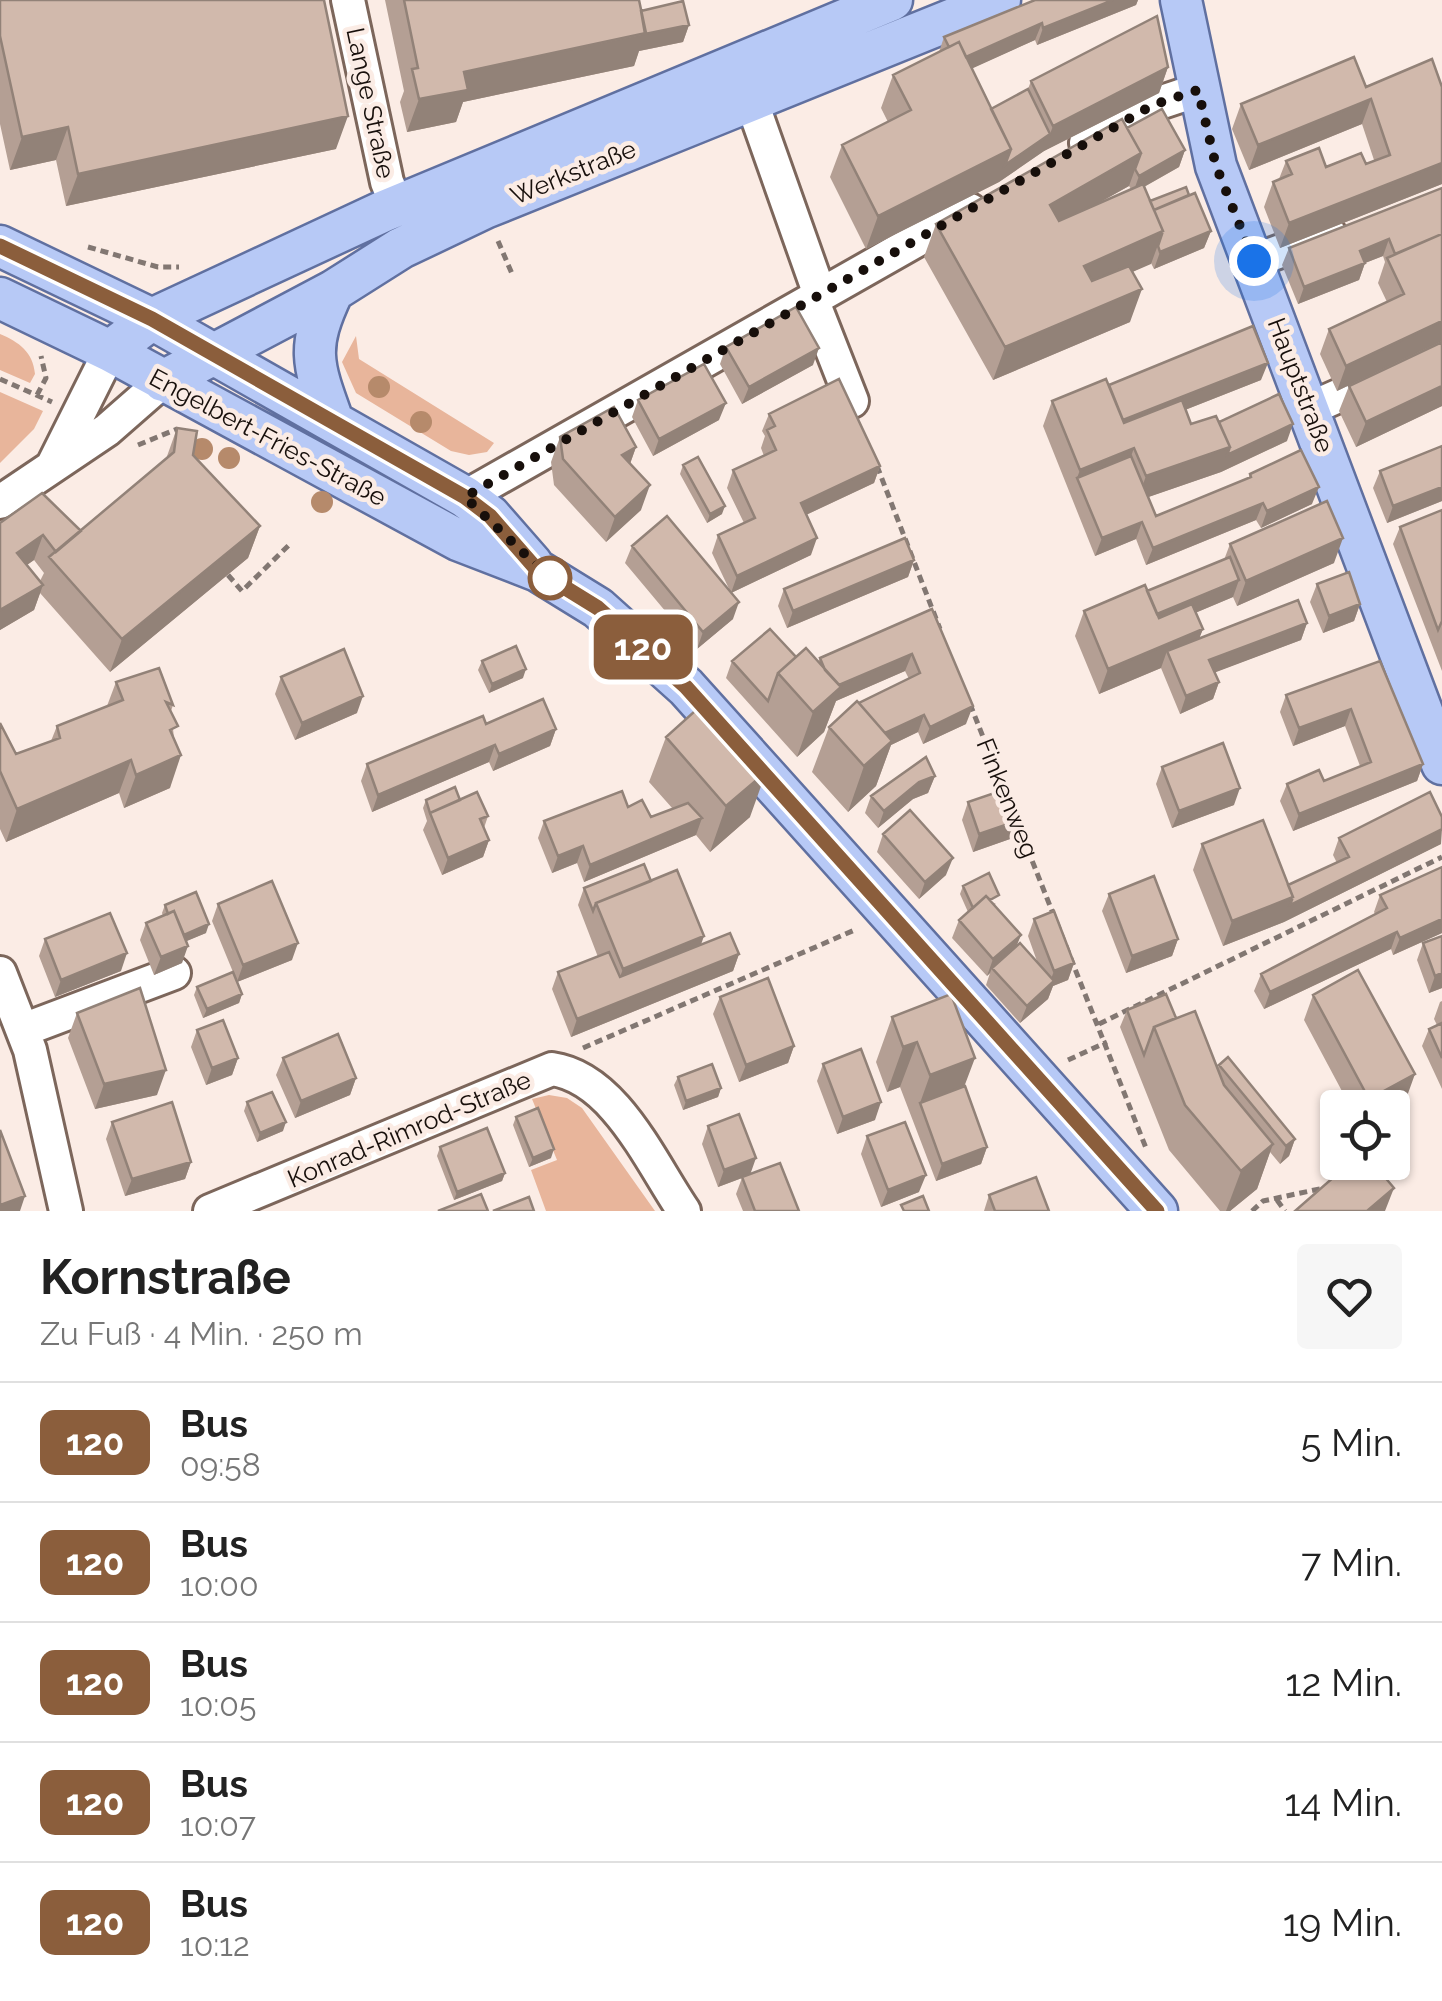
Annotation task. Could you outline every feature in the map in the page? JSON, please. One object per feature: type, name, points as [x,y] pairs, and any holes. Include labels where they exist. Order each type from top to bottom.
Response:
[{"type":"main road","name":"Werkstraße","points":[[110,351],[152,319],[397,206],[892,0]]},
{"type":"main road","name":"Werkstraße","points":[[163,381],[332,291],[402,248],[485,208],[750,97],[1000,0]]},
{"type":"main road","name":"Hauptstraße","points":[[1181,0],[1216,166],[1311,408],[1442,764]]},
{"type":"main road","name":"Engelbert-Fries-Straße","points":[[0,246],[152,319],[465,497],[490,516],[538,571]]},
{"type":"main road","points":[[332,291],[314,332],[312,353],[334,420]]},
{"type":"main road","name":"Engelbert-Fries-Straße","points":[[0,298],[110,351],[458,540],[538,571],[598,608],[686,687],[888,916],[1145,1197]]},
{"type":"street","name":"Lange Straße","points":[[348,0],[387,182],[397,206]]},
{"type":"street","points":[[1053,162],[1153,105],[1198,90]]},
{"type":"street","points":[[750,97],[852,402]]},
{"type":"street","points":[[465,497],[1003,190]]},
{"type":"street","points":[[1254,261],[1356,222]]},
{"type":"street","points":[[1311,408],[1442,350]]},
{"type":"street","points":[[54,462],[110,351]]},
{"type":"street","points":[[0,502],[54,462],[107,430],[163,381]]},
{"type":"street","points":[[22,1030],[174,972]]},
{"type":"street","points":[[0,973],[22,1030],[66,1211]]},
{"type":"street","points":[[552,1070],[572,1072],[604,1097],[684,1211]]},
{"type":"street","name":"Konrad-Rimrod-Straße","points":[[210,1211],[252,1203],[552,1070]]},
{"type":"path","points":[[482,243],[496,236]]},
{"type":"path","points":[[0,379],[37,396]]},
{"type":"path","points":[[874,457],[946,644]]},
{"type":"path","points":[[228,575],[242,591],[290,544]]},
{"type":"path","name":"Finkenweg","points":[[968,698],[1148,1144],[1145,1197]]},
{"type":"path","points":[[1099,1024],[1442,857]]},
{"type":"path","points":[[552,1070],[586,1045],[888,916]]},
{"type":"path","points":[[1252,1211],[1264,1201],[1310,1194],[1338,1182]]},
{"type":"path","points":[[1277,1200],[1285,1211]]},
{"type":"shaded area","points":[[0,334],[28,354],[35,374],[30,383],[0,370]]},
{"type":"shaded area","points":[[356,336],[359,359],[494,443],[487,452],[469,455],[451,451],[356,393],[342,362]]},
{"type":"shaded area","points":[[0,392],[43,411],[34,429],[0,463]]},
{"type":"shaded area","points":[[549,1095],[567,1098],[582,1108],[655,1211],[546,1211],[531,1170],[557,1160],[532,1099]]},
{"type":"building","points":[[0,0],[324,0],[348,116],[78,174],[68,127],[22,137],[0,36]]},
{"type":"building","points":[[404,0],[639,0],[646,33],[464,72],[468,90],[419,99],[412,69],[418,68]]},
{"type":"building","points":[[1035,0],[1113,0],[1043,28],[1042,23],[966,57],[959,42],[949,47],[944,37]]},
{"type":"building","points":[[683,1],[689,25],[645,34],[641,11]]},
{"type":"building","points":[[1157,16],[1168,67],[1053,126],[1031,81]]},
{"type":"building","points":[[959,42],[1011,149],[878,216],[842,145],[911,110],[893,75]]},
{"type":"building","points":[[1354,57],[1366,87],[1432,59],[1442,87],[1442,163],[1289,223],[1273,182],[1292,174],[1286,161],[1319,148],[1326,167],[1361,153],[1366,164],[1390,155],[1371,99],[1258,145],[1241,104]]},
{"type":"building","points":[[1028,89],[1050,134],[1005,165],[1011,149],[991,109]]},
{"type":"building","points":[[1162,109],[1185,150],[1139,176],[1135,169],[1141,153],[1127,128]]},
{"type":"building","points":[[1122,119],[1141,153],[1050,205],[1059,221],[1143,184],[1163,231],[1084,266],[1092,281],[1129,266],[1142,289],[1005,347],[936,224]]},
{"type":"building","points":[[1186,187],[1189,195],[1154,210],[1150,201]]},
{"type":"building","points":[[1442,188],[1442,234],[1395,254],[1389,239],[1360,251],[1365,263],[1304,287],[1289,248]]},
{"type":"building","points":[[1195,193],[1211,231],[1160,252],[1163,231],[1154,210]]},
{"type":"building","points":[[1442,234],[1442,321],[1346,366],[1329,329],[1404,294],[1387,258]]},
{"type":"building","points":[[796,307],[819,348],[749,387],[726,347]]},
{"type":"building","points":[[1253,326],[1268,363],[1123,420],[1109,385]]},
{"type":"building","points":[[1442,342],[1442,386],[1366,422],[1349,386]]},
{"type":"building","points":[[704,364],[726,403],[659,439],[638,400]]},
{"type":"building","points":[[839,379],[880,466],[801,503],[817,538],[737,576],[718,535],[755,518],[733,470],[776,450],[767,430],[775,426],[769,414]]},
{"type":"building","points":[[1106,379],[1124,423],[1182,400],[1191,424],[1216,416],[1230,447],[1146,476],[1134,448],[1080,470],[1052,401]]},
{"type":"building","points":[[1279,394],[1293,424],[1227,455],[1230,447],[1219,422]]},
{"type":"building","points":[[614,407],[636,447],[622,455],[650,485],[615,517],[563,459],[560,437]]},
{"type":"building","points":[[177,428],[197,431],[193,455],[260,526],[122,639],[49,557],[174,452]]},
{"type":"building","points":[[1442,446],[1442,487],[1393,506],[1380,471]]},
{"type":"building","points":[[1301,450],[1319,487],[1267,511],[1263,503],[1153,548],[1142,522],[1102,538],[1077,478],[1131,456],[1156,516],[1251,477],[1250,474]]},
{"type":"building","points":[[698,457],[725,506],[710,514],[683,465]]},
{"type":"building","points":[[42,493],[81,531],[56,552],[43,535],[17,553],[43,585],[0,610],[0,523]]},
{"type":"building","points":[[1327,501],[1343,538],[1246,581],[1230,544]]},
{"type":"building","points":[[1442,510],[1442,621],[1438,630],[1400,527]]},
{"type":"building","points":[[667,516],[739,602],[703,632],[632,546]]},
{"type":"building","points":[[905,538],[914,560],[793,611],[784,589]]},
{"type":"building","points":[[1230,557],[1239,580],[1157,614],[1147,591]]},
{"type":"building","points":[[1349,572],[1360,604],[1329,616],[1317,584]]},
{"type":"building","points":[[1145,585],[1159,618],[1192,604],[1203,629],[1108,669],[1084,611]]},
{"type":"building","points":[[1298,600],[1307,623],[1209,660],[1219,682],[1186,696],[1167,651]]},
{"type":"building","points":[[932,609],[973,706],[930,727],[924,715],[885,733],[859,703],[920,673],[912,654],[839,685],[820,658]]},
{"type":"building","points":[[770,629],[796,657],[778,673],[768,701],[732,661]]},
{"type":"building","points":[[516,646],[526,669],[492,684],[482,661]]},
{"type":"building","points":[[806,648],[841,687],[813,712],[778,673]]},
{"type":"building","points":[[344,649],[363,696],[302,723],[281,677]]},
{"type":"building","points":[[1380,661],[1423,764],[1299,814],[1287,784],[1319,770],[1324,781],[1371,762],[1351,709],[1299,728],[1286,695]]},
{"type":"building","points":[[159,668],[173,705],[166,702],[178,726],[170,730],[181,755],[136,775],[131,760],[17,809],[0,771],[0,723],[16,754],[60,738],[57,726],[123,700],[116,682]]},
{"type":"building","points":[[543,699],[556,729],[499,754],[495,745],[378,795],[367,764],[483,716],[486,724]]},
{"type":"building","points":[[857,701],[892,741],[864,766],[829,727]]},
{"type":"building","points":[[705,702],[766,772],[726,806],[666,737]]},
{"type":"building","points":[[1223,743],[1240,788],[1179,811],[1162,767]]},
{"type":"building","points":[[926,757],[935,776],[919,782],[884,811],[871,796]]},
{"type":"building","points":[[455,787],[460,800],[430,813],[426,800]]},
{"type":"building","points":[[1006,789],[1017,821],[979,834],[968,802]]},
{"type":"building","points":[[622,791],[628,807],[642,800],[651,817],[688,803],[702,818],[590,865],[583,846],[558,856],[544,821]]},
{"type":"building","points":[[477,792],[488,816],[480,819],[489,840],[448,858],[430,813]]},
{"type":"building","points":[[1430,792],[1442,817],[1442,829],[1290,905],[1293,897],[1288,885],[1349,857],[1339,838]]},
{"type":"building","points":[[910,810],[953,858],[925,882],[883,834]]},
{"type":"building","points":[[1263,820],[1293,897],[1232,921],[1202,844]]},
{"type":"building","points":[[644,864],[651,881],[596,903],[593,911],[584,888]]},
{"type":"building","points":[[1442,867],[1442,919],[1400,938],[1397,932],[1270,992],[1261,974],[1387,908],[1380,895]]},
{"type":"building","points":[[677,870],[704,936],[623,969],[596,903]]},
{"type":"building","points":[[989,873],[999,895],[990,900],[986,896],[973,908],[963,886]]},
{"type":"building","points":[[1154,876],[1178,939],[1132,956],[1109,894]]},
{"type":"building","points":[[272,881],[298,943],[243,965],[218,904]]},
{"type":"building","points":[[196,892],[209,924],[184,935],[174,911],[168,914],[165,905]]},
{"type":"building","points":[[986,896],[1021,935],[993,959],[959,920]]},
{"type":"building","points":[[174,911],[188,946],[161,957],[146,923]]},
{"type":"building","points":[[1054,911],[1074,963],[1054,971],[1034,919]]},
{"type":"building","points":[[110,913],[127,953],[61,980],[45,939]]},
{"type":"building","points":[[730,933],[739,954],[577,1019],[558,972],[609,952],[620,977]]},
{"type":"building","points":[[1442,936],[1442,973],[1435,976],[1423,943]]},
{"type":"building","points":[[1020,943],[1054,981],[1027,1006],[992,968]]},
{"type":"building","points":[[1358,970],[1415,1074],[1386,1090],[1364,1090],[1313,995]]},
{"type":"building","points":[[233,972],[242,994],[207,1009],[197,987]]},
{"type":"building","points":[[768,978],[794,1046],[746,1065],[720,997]]},
{"type":"building","points":[[140,988],[166,1070],[104,1084],[77,1013]]},
{"type":"building","points":[[951,994],[975,1058],[930,1075],[917,1042],[903,1047],[892,1017]]},
{"type":"building","points":[[1166,994],[1176,1018],[1154,1027],[1144,1055],[1127,1010]]},
{"type":"building","points":[[1195,1011],[1224,1085],[1273,1144],[1241,1171],[1185,1105],[1154,1027]]},
{"type":"building","points":[[223,1020],[238,1058],[212,1068],[197,1030]]},
{"type":"building","points":[[1442,1023],[1442,1058],[1429,1029]]},
{"type":"building","points":[[338,1034],[356,1078],[301,1101],[283,1058]]},
{"type":"building","points":[[861,1049],[881,1102],[843,1117],[823,1064]]},
{"type":"building","points":[[1228,1057],[1295,1139],[1286,1146],[1219,1065]]},
{"type":"building","points":[[712,1064],[721,1088],[686,1101],[678,1077]]},
{"type":"building","points":[[965,1086],[987,1147],[942,1164],[920,1103]]},
{"type":"building","points":[[272,1092],[286,1122],[260,1133],[247,1102]]},
{"type":"building","points":[[172,1102],[191,1162],[132,1179],[112,1122]]},
{"type":"building","points":[[538,1108],[554,1149],[533,1158],[516,1117]]},
{"type":"building","points":[[739,1114],[756,1158],[724,1170],[708,1126]]},
{"type":"building","points":[[905,1122],[926,1175],[888,1190],[867,1136]]},
{"type":"building","points":[[487,1128],[505,1173],[457,1192],[440,1147]]},
{"type":"building","points":[[0,1130],[25,1196],[0,1205]]},
{"type":"building","points":[[780,1163],[799,1211],[755,1211],[742,1177]]},
{"type":"building","points":[[1036,1177],[1049,1211],[995,1211],[989,1195]]},
{"type":"building","points":[[1330,1180],[1387,1180],[1394,1188],[1367,1211],[1295,1211]]},
{"type":"building","points":[[481,1194],[488,1211],[438,1211]]},
{"type":"building","points":[[923,1196],[929,1211],[904,1211],[901,1205]]},
{"type":"building","points":[[529,1197],[534,1211],[493,1211]]},
{"type":"bus line","name":"120","points":[[0,246],[152,319],[334,420],[465,497],[490,516],[538,571],[598,608],[686,687],[1157,1211]]},
{"type":"route","points":[[550,578],[538,571],[490,516],[465,497],[1153,105],[1198,90],[1216,166],[1254,261]]}]
